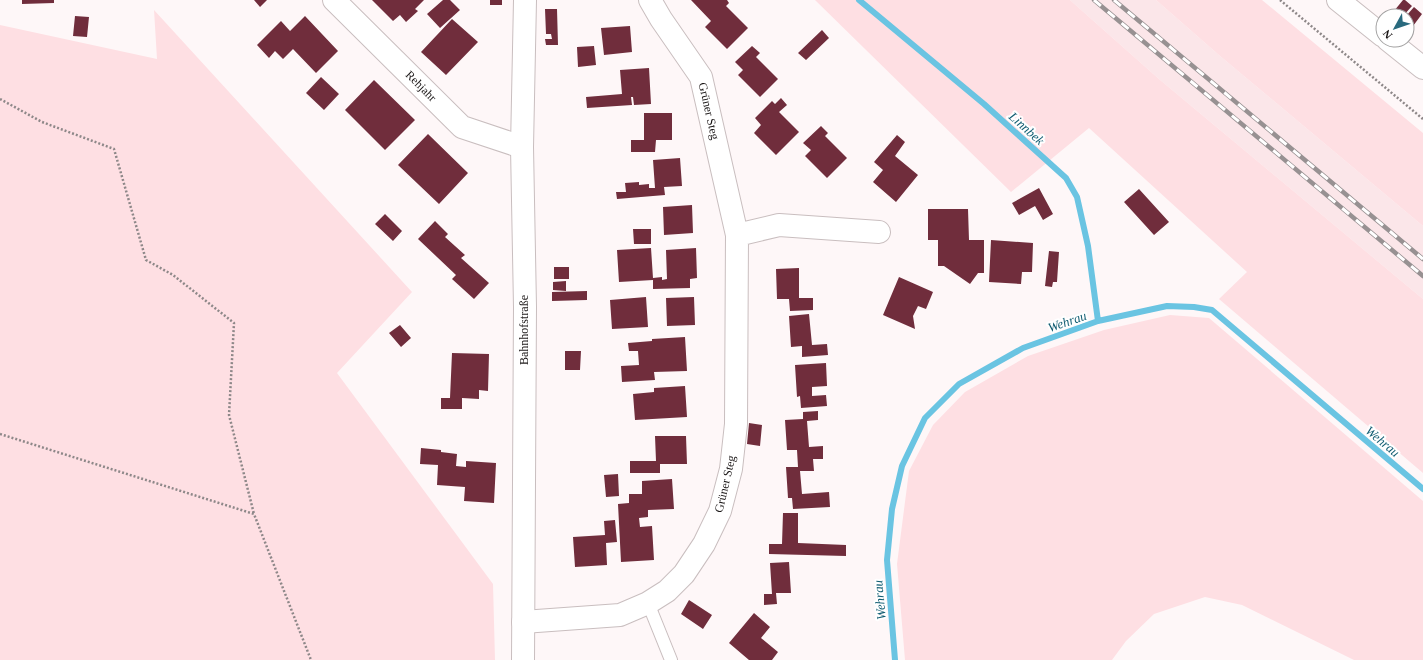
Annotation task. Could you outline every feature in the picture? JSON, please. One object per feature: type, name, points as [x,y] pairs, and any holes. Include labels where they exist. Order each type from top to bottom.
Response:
[{"type":"street","name":"Rehjahr","points":[[334,0],[462,127],[522,147]]},
{"type":"street","name":"Bahnhofstraße","points":[[523,660],[525,307],[522,147],[525,0]]},
{"type":"street","name":"Grüner Steg","points":[[523,622],[620,615],[648,603],[667,591],[684,574],[704,544],[720,511],[731,469],[736,424],[737,235],[701,76],[661,19],[650,0]]},
{"type":"street","points":[[1338,0],[1375,30]]},
{"type":"street","points":[[1398,48],[1423,68]]},
{"type":"street","points":[[737,235],[779,225],[879,232]]},
{"type":"lane","points":[[648,603],[671,660]]},
{"type":"path","points":[[1280,0],[1423,119]]},
{"type":"path","points":[[0,99],[42,122],[114,149],[146,260],[173,275],[234,323],[229,415],[254,514],[311,660]]},
{"type":"path","points":[[0,434],[254,514]]},
{"type":"shaded area","points":[[815,0],[1070,0],[1159,79],[1423,299],[1423,473],[1219,299],[1247,272],[1089,128],[1011,192]]},
{"type":"shaded area","points":[[1070,0],[1156,0],[1220,56],[1423,226],[1423,299],[1159,79]]},
{"type":"shaded area","points":[[1156,0],[1262,0],[1423,133],[1423,226],[1220,56]]},
{"type":"shaded area","points":[[154,10],[412,292],[337,373],[493,584],[495,660],[0,660],[0,25],[157,59]]},
{"type":"shaded area","points":[[1170,315],[1209,318],[1423,501],[1423,660],[1354,660],[1242,605],[1205,597],[1154,614],[1126,641],[1112,660],[905,660],[897,564],[909,471],[933,425],[965,392],[1028,356],[1104,330]]},
{"type":"building","points":[[22,0],[54,0],[54,3],[22,4]]},
{"type":"building","points":[[254,0],[267,0],[260,7]]},
{"type":"building","points":[[372,0],[424,0],[415,9],[418,11],[406,22],[400,15],[393,21]]},
{"type":"building","points":[[443,0],[450,0],[460,10],[440,28],[427,14]]},
{"type":"building","points":[[490,0],[502,0],[502,5],[490,5]]},
{"type":"building","points":[[691,0],[727,0],[729,3],[726,6],[748,28],[727,49],[705,27],[711,21]]},
{"type":"building","points":[[1403,0],[1412,6],[1410,8],[1396,8]]},
{"type":"building","points":[[1414,7],[1422,14],[1415,23],[1415,8],[1413,8]]},
{"type":"building","points":[[545,9],[557,9],[558,45],[546,45],[545,39],[552,39],[551,34],[546,34]]},
{"type":"building","points":[[75,16],[89,17],[87,37],[73,36]]},
{"type":"building","points":[[305,16],[338,51],[316,73],[293,49],[283,59],[275,51],[269,58],[257,45],[281,21],[290,31]]},
{"type":"building","points":[[452,19],[478,42],[446,75],[421,52]]},
{"type":"building","points":[[630,26],[632,52],[604,55],[601,28]]},
{"type":"building","points":[[822,30],[829,38],[806,60],[798,53]]},
{"type":"building","points":[[594,46],[596,65],[578,67],[577,47]]},
{"type":"building","points":[[752,46],[760,53],[756,57],[778,79],[760,97],[738,75],[743,70],[735,62]]},
{"type":"building","points":[[649,68],[651,104],[634,105],[633,97],[631,97],[632,105],[587,108],[586,97],[622,94],[620,70]]},
{"type":"building","points":[[321,77],[339,94],[324,110],[306,93]]},
{"type":"building","points":[[374,80],[415,120],[385,150],[345,110]]},
{"type":"building","points":[[781,98],[787,105],[779,112],[799,132],[776,155],[754,133],[761,125],[755,118],[772,101],[775,104]]},
{"type":"building","points":[[644,113],[672,113],[672,140],[656,140],[655,152],[631,152],[631,140],[644,140]]},
{"type":"building","points":[[821,126],[828,133],[825,136],[847,158],[827,178],[805,156],[811,150],[803,143]]},
{"type":"building","points":[[428,134],[468,173],[439,204],[398,165]]},
{"type":"building","points":[[897,135],[905,142],[895,156],[918,175],[896,202],[873,182],[883,170],[874,162]]},
{"type":"building","points":[[680,158],[682,186],[664,187],[665,195],[617,199],[616,192],[626,192],[625,183],[639,182],[639,185],[649,184],[649,188],[655,188],[653,160]]},
{"type":"building","points":[[1039,188],[1053,214],[1043,220],[1035,206],[1019,215],[1012,203]]},
{"type":"building","points":[[1139,189],[1169,222],[1154,235],[1124,202]]},
{"type":"building","points":[[692,205],[693,233],[664,235],[663,207]]},
{"type":"building","points":[[928,209],[968,209],[969,240],[984,240],[984,273],[978,273],[970,284],[944,266],[938,266],[938,240],[928,240]]},
{"type":"building","points":[[385,214],[402,231],[393,241],[375,224]]},
{"type":"building","points":[[435,221],[448,234],[445,237],[465,255],[461,258],[489,283],[474,299],[452,279],[456,275],[418,239]]},
{"type":"building","points":[[633,229],[651,229],[651,244],[634,244]]},
{"type":"building","points":[[991,240],[1033,243],[1032,272],[1022,272],[1021,284],[989,282]]},
{"type":"building","points":[[651,248],[653,278],[662,277],[662,280],[667,279],[666,250],[696,248],[697,278],[690,279],[690,288],[653,289],[653,280],[619,282],[617,250]]},
{"type":"building","points":[[1049,251],[1059,252],[1057,282],[1053,282],[1052,287],[1045,286]]},
{"type":"building","points":[[554,267],[569,267],[569,279],[554,279]]},
{"type":"building","points":[[799,268],[799,298],[813,298],[813,310],[790,311],[789,299],[777,299],[776,269]]},
{"type":"building","points":[[899,277],[933,292],[926,309],[918,306],[913,316],[915,329],[883,315]]},
{"type":"building","points":[[566,281],[566,291],[553,290],[553,282]]},
{"type":"building","points":[[587,291],[587,300],[552,301],[552,292]]},
{"type":"building","points":[[646,297],[648,327],[612,329],[610,300]]},
{"type":"building","points":[[694,297],[695,325],[667,326],[666,298]]},
{"type":"building","points":[[809,314],[812,345],[827,344],[828,355],[802,357],[802,346],[791,347],[789,316]]},
{"type":"building","points":[[400,325],[411,338],[401,347],[389,333]]},
{"type":"building","points":[[685,337],[687,371],[654,372],[655,380],[622,382],[621,366],[639,365],[638,351],[629,351],[628,343],[652,341],[652,339]]},
{"type":"building","points":[[565,351],[581,351],[580,370],[565,370]]},
{"type":"building","points":[[452,353],[489,354],[488,391],[479,390],[479,399],[462,398],[462,409],[441,409],[441,398],[450,398]]},
{"type":"building","points":[[826,363],[827,386],[812,387],[812,396],[826,395],[827,406],[801,408],[800,396],[797,397],[795,365]]},
{"type":"building","points":[[685,386],[687,417],[635,420],[633,394],[654,392],[654,388]]},
{"type":"building","points":[[818,411],[818,420],[807,421],[809,447],[823,446],[823,459],[813,459],[814,471],[800,471],[802,494],[829,492],[830,507],[793,509],[792,498],[788,498],[786,467],[798,467],[797,450],[787,450],[785,420],[803,419],[803,412]]},
{"type":"building","points":[[749,423],[762,425],[760,446],[747,444]]},
{"type":"building","points":[[655,436],[686,436],[687,464],[660,464],[660,473],[630,473],[630,461],[656,461]]},
{"type":"building","points":[[421,448],[441,450],[441,452],[457,454],[456,466],[466,467],[466,461],[496,463],[494,503],[464,501],[465,487],[437,485],[438,465],[420,464]]},
{"type":"building","points":[[618,474],[619,496],[606,497],[604,475]]},
{"type":"building","points":[[672,479],[674,509],[648,510],[648,517],[639,518],[640,527],[652,526],[654,560],[621,562],[618,504],[629,503],[629,494],[642,494],[642,481]]},
{"type":"building","points":[[783,513],[798,513],[798,543],[846,545],[846,556],[769,554],[769,544],[782,544]]},
{"type":"building","points":[[615,520],[617,542],[606,543],[607,565],[575,567],[573,537],[605,535],[604,521]]},
{"type":"building","points":[[789,562],[791,593],[776,593],[777,604],[764,605],[764,594],[772,594],[770,563]]},
{"type":"building","points":[[689,600],[712,615],[703,629],[681,614]]},
{"type":"building","points":[[754,613],[770,627],[761,638],[778,652],[772,660],[749,660],[729,643]]},
{"type":"waterway","name":"Linnbek","points":[[859,0],[984,104],[1066,178],[1077,197],[1088,246],[1098,321]]},
{"type":"waterway","name":"Wehrau","points":[[895,660],[887,560],[892,509],[902,466],[925,418],[959,384],[1023,348],[1098,321],[1167,306],[1194,307],[1212,310],[1423,489]]},
{"type":"railway","points":[[1094,0],[1423,276]]},
{"type":"railway","points":[[1114,0],[1423,259]]}]
